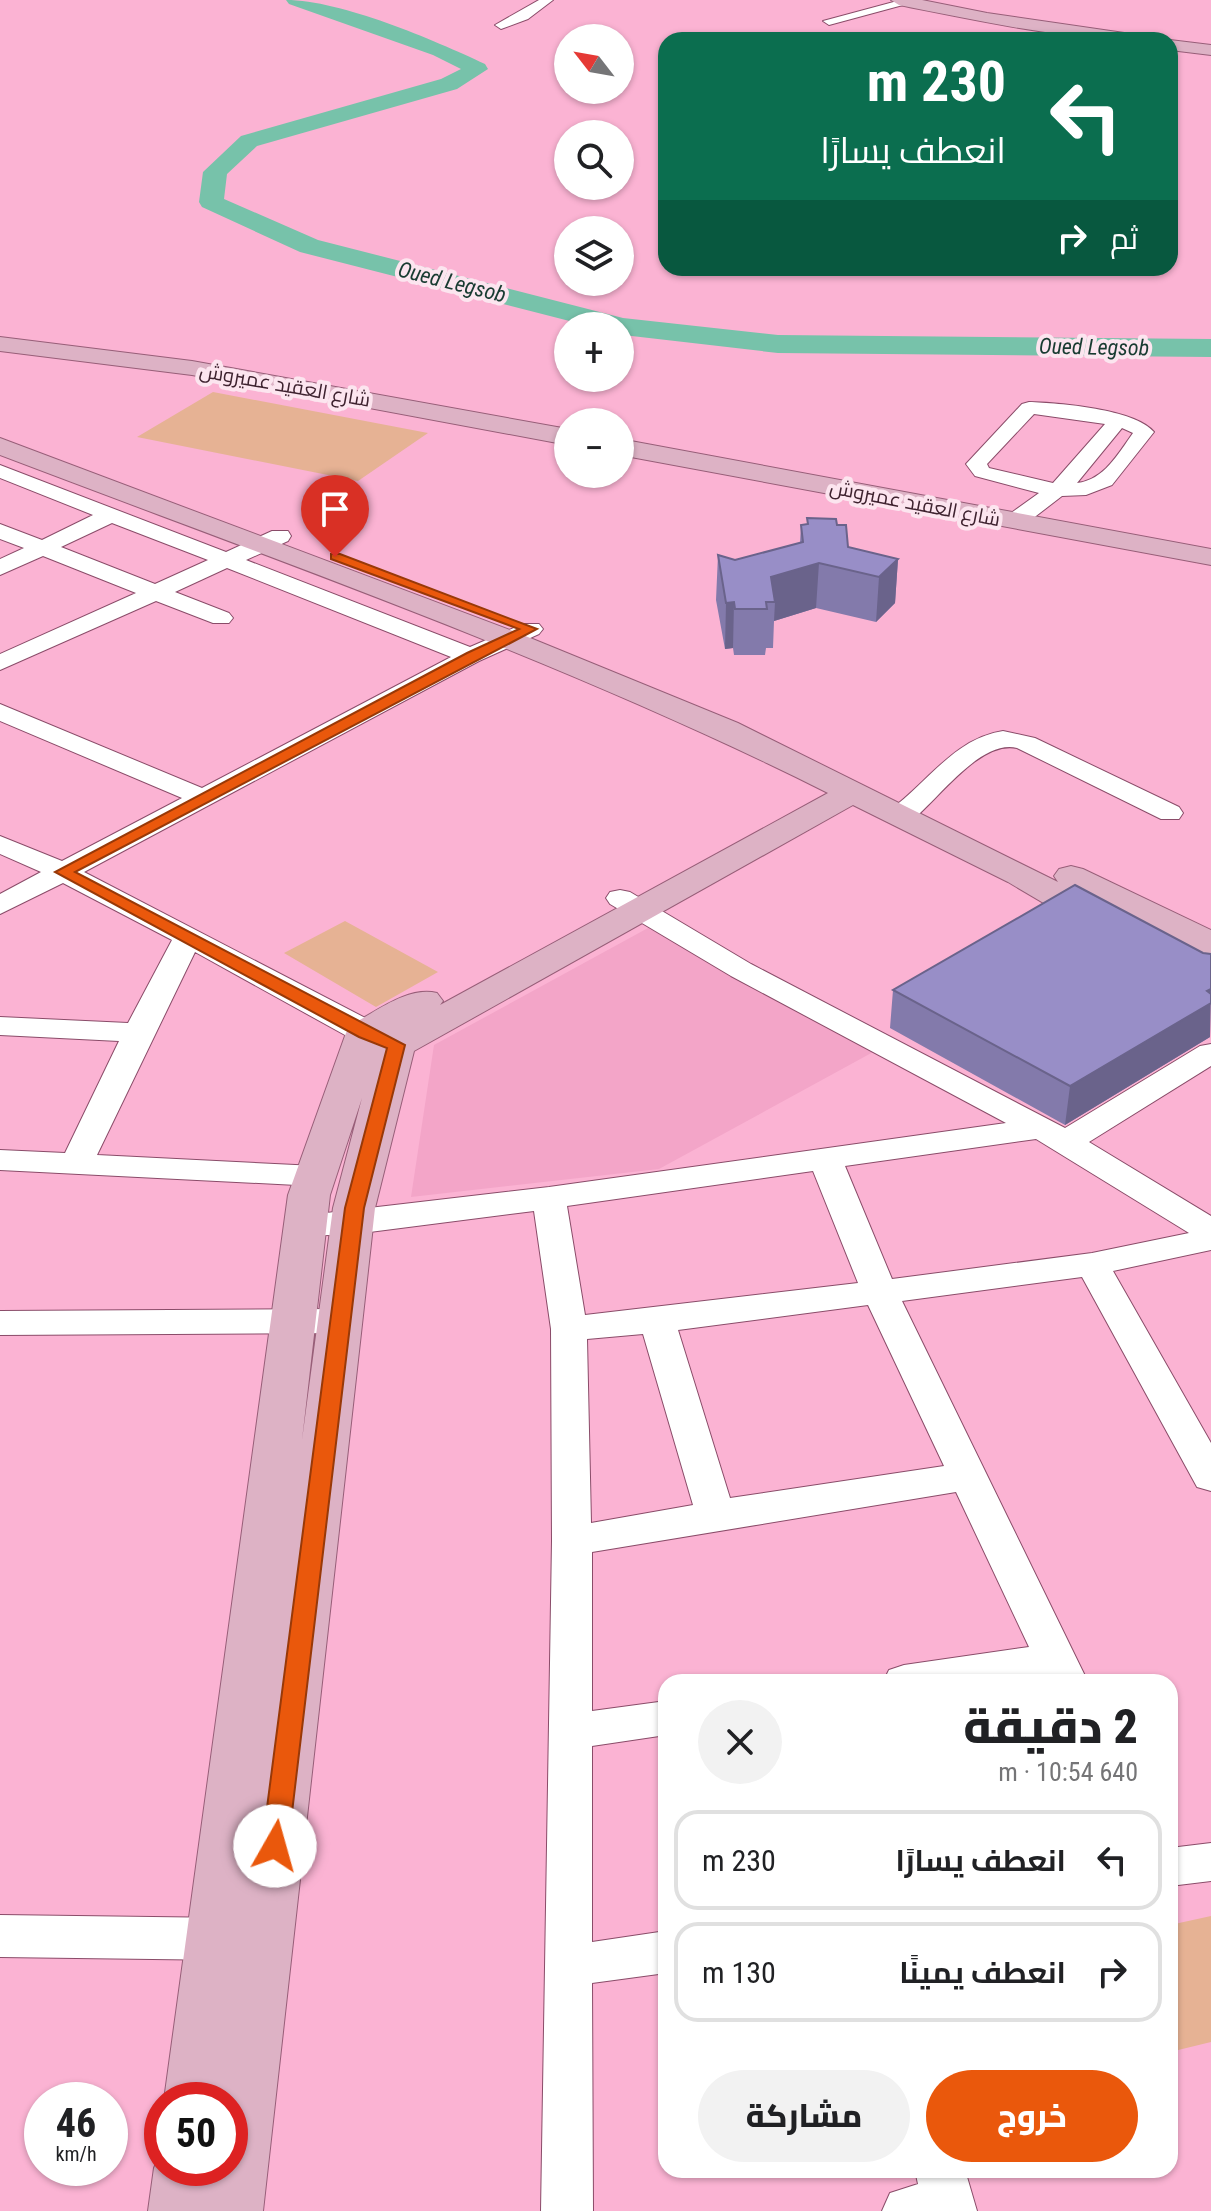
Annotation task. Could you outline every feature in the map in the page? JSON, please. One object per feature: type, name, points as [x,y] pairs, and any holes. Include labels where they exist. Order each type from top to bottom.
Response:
[{"type":"main road","points":[[903,1],[987,18],[1083,32]]},
{"type":"main road","points":[[1178,46],[1211,50]]},
{"type":"main road","name":"شارع العقيد عميروش","points":[[0,337],[192,359],[554,425]]},
{"type":"main road","name":"شارع العقيد عميروش","points":[[0,344],[192,368],[554,434]]},
{"type":"main road","points":[[0,429],[270,541]]},
{"type":"main road","name":"شارع العقيد عميروش","points":[[634,442],[678,454]]},
{"type":"main road","points":[[0,446],[270,541],[519,634],[675,686],[910,809],[1129,937]]},
{"type":"main road","name":"شارع العقيد عميروش","points":[[634,449],[678,454],[1019,517],[1211,557]]},
{"type":"main road","name":"شارع العقيد عميروش","points":[[1019,517],[1211,547]]},
{"type":"main road","points":[[519,634],[727,730],[840,787],[910,809],[1211,944]]},
{"type":"main road","points":[[197,2082],[290,1322],[309,1195],[381,1039],[840,787]]},
{"type":"main road","points":[[231,2211],[354,1208],[381,1039]]},
{"type":"main road","points":[[180,2211],[183,2186]]},
{"type":"street","points":[[501,25],[524,16],[547,0]]},
{"type":"street","points":[[829,21],[903,1]]},
{"type":"street","points":[[1029,408],[1118,421],[1141,427],[1144,432],[1100,484],[1059,489],[982,472],[976,464],[1029,408]]},
{"type":"street","points":[[1019,517],[1059,489],[1118,421]]},
{"type":"street","points":[[0,471],[471,656]]},
{"type":"street","points":[[0,568],[111,515]]},
{"type":"street","points":[[0,531],[221,618]]},
{"type":"street","points":[[0,663],[270,541]]},
{"type":"street","points":[[0,905],[471,656],[519,634]]},
{"type":"street","points":[[0,712],[202,797]]},
{"type":"street","points":[[910,809],[972,752],[986,743],[1006,738],[1026,743],[1170,813]]},
{"type":"street","points":[[0,844],[63,872],[381,1039]]},
{"type":"street","points":[[630,905],[1051,1135],[1211,1231]]},
{"type":"street","points":[[77,1162],[188,937]]},
{"type":"street","points":[[0,1026],[138,1033]]},
{"type":"street","points":[[304,1225],[354,1223],[1051,1135],[1211,1053]]},
{"type":"street","points":[[0,1160],[316,1176]]},
{"type":"street","points":[[826,1161],[879,1290],[1061,1671],[1018,1674]]},
{"type":"street","points":[[549,1198],[569,1329],[572,1541],[567,2211]]},
{"type":"street","points":[[569,1329],[657,1321],[1092,1264],[1211,1239]]},
{"type":"street","points":[[1092,1264],[1211,1477]]},
{"type":"street","points":[[2,1331],[340,1321]]},
{"type":"street","points":[[657,1321],[716,1515]]},
{"type":"street","points":[[572,1541],[967,1476]]},
{"type":"street","points":[[569,1732],[658,1719]]},
{"type":"street","points":[[1178,1866],[1211,1862]]},
{"type":"street","points":[[0,1936],[264,1939]]},
{"type":"street","points":[[568,1966],[658,1953]]},
{"type":"shaded area","points":[[213,392],[428,433],[358,481],[137,437]]},
{"type":"shaded area","points":[[345,921],[438,972],[376,1007],[284,953]]},
{"type":"shaded area","points":[[648,928],[875,1051],[659,1169],[411,1197],[434,1045]]},
{"type":"shaded area","points":[[1211,1916],[1211,2042],[1178,2050],[1178,1923]]},
{"type":"building","points":[[807,518],[836,519],[837,525],[846,525],[848,547],[898,559],[879,577],[819,563],[771,577],[775,602],[766,602],[767,609],[735,609],[734,602],[726,603],[718,555],[735,560],[803,542],[801,525],[808,524]]},
{"type":"building","points":[[1075,885],[1203,953],[1211,954],[1211,989],[1207,991],[1211,994],[1211,1003],[1070,1086],[893,990]]},
{"type":"waterway","name":"Oued Legsob","points":[[296,0],[440,51],[477,69],[449,84],[249,141],[215,172],[211,202],[309,246],[623,326],[778,344],[1211,348]]},
{"type":"route","points":[[275,1846],[354,1208],[396,1045],[365,1033],[63,872],[471,656],[531,629],[335,557]]}]
